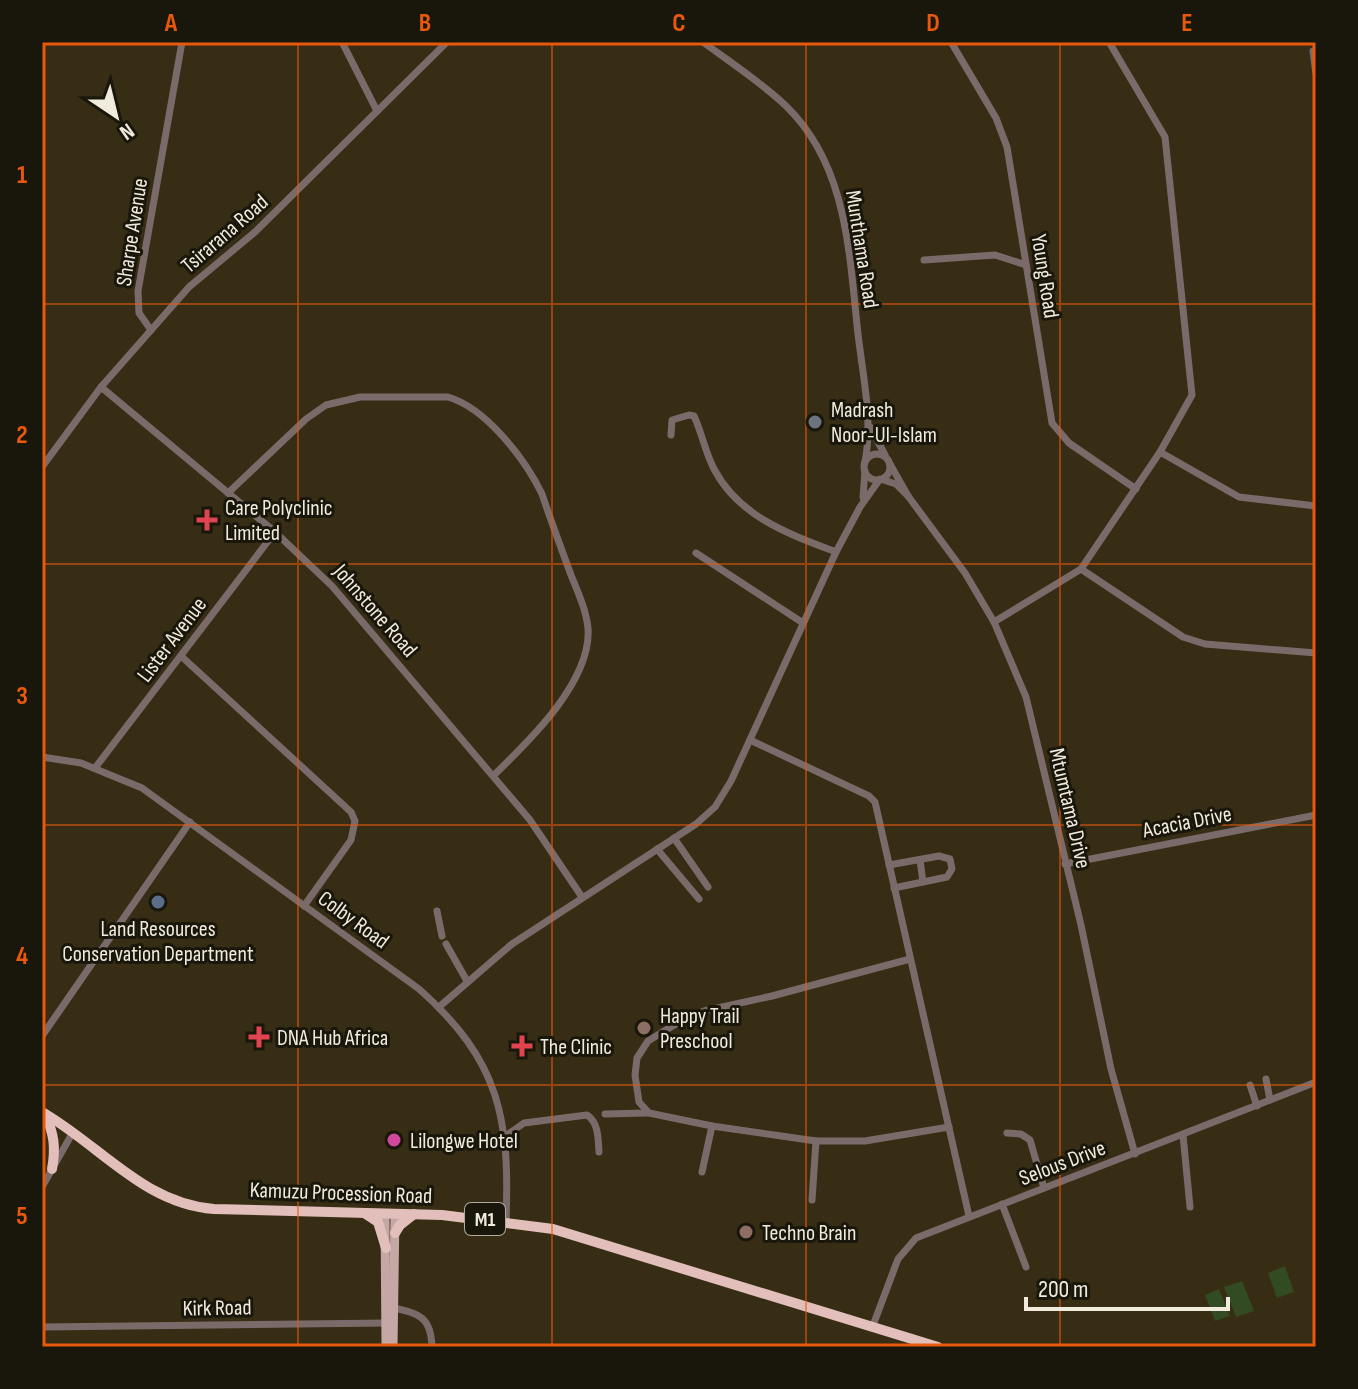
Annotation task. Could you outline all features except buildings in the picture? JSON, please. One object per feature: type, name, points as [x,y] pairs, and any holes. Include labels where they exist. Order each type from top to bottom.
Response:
[{"type":"highway","name":"Kamuzu Procession Road","points":[[43,1113],[139,1183],[185,1206],[414,1214],[506,1222],[571,1233],[938,1347]]},
{"type":"highway","points":[[43,1113],[56,1148],[52,1169]]},
{"type":"highway","points":[[364,1213],[378,1222],[386,1248]]},
{"type":"highway","points":[[395,1233],[414,1214]]},
{"type":"main road","points":[[389,1306],[395,1233],[390,1214]]},
{"type":"main road","points":[[386,1347],[389,1306],[386,1248],[390,1214]]},
{"type":"main road","points":[[389,1322],[393,1347]]},
{"type":"street","name":"Sharpe Avenue","points":[[151,330],[139,313],[138,291],[182,42]]},
{"type":"street","points":[[342,42],[377,111]]},
{"type":"street","name":"Tsirarana Road","points":[[42,467],[101,387],[189,287],[255,232],[447,42]]},
{"type":"street","name":"Munthama Road","points":[[703,42],[788,108],[826,162],[841,202],[847,232],[868,421]]},
{"type":"street","name":"Young Road","points":[[951,42],[1005,137],[1052,423],[1059,435],[1069,443],[1136,489]]},
{"type":"street","points":[[994,622],[1081,569],[1160,452],[1192,395],[1168,151],[1158,122],[1109,42]]},
{"type":"street","points":[[1313,51],[1316,74]]},
{"type":"street","points":[[924,260],[995,255],[1026,265]]},
{"type":"street","name":"Johnstone Road","points":[[101,387],[275,532],[332,586],[494,775],[544,838],[582,897]]},
{"type":"street","points":[[228,493],[316,411],[347,398],[457,399],[474,409],[514,451],[542,494],[585,612],[588,638],[583,663],[569,688],[551,713],[494,775]]},
{"type":"street","points":[[671,435],[672,420],[694,416],[714,469],[736,498],[771,526],[836,552]]},
{"type":"street","points":[[860,507],[865,490],[868,421]]},
{"type":"street","name":"Mtumtama Drive","points":[[868,421],[908,496],[965,573],[994,622],[1026,697],[1111,1069],[1135,1154]]},
{"type":"street","points":[[1160,452],[1239,497],[1316,506]]},
{"type":"street","points":[[439,1007],[512,944],[696,824],[715,807],[750,740],[836,552],[860,507],[880,479],[889,472],[888,460],[876,454],[865,467]]},
{"type":"street","points":[[865,467],[871,478],[896,484],[908,496]]},
{"type":"street","name":"Lister Avenue","points":[[95,768],[275,532]]},
{"type":"street","points":[[696,553],[803,623]]},
{"type":"street","points":[[1081,569],[1183,637],[1205,644],[1316,653]]},
{"type":"street","points":[[181,656],[351,812],[355,821],[351,840],[304,906]]},
{"type":"street","points":[[750,740],[869,796],[877,808],[969,1216]]},
{"type":"street","name":"Colby Road","points":[[42,757],[95,768],[142,788],[419,989],[439,1007],[465,1036],[481,1061],[500,1107],[504,1137],[506,1222]]},
{"type":"street","name":"Acacia Drive","points":[[1065,864],[1316,815]]},
{"type":"street","points":[[42,1036],[190,822]]},
{"type":"street","points":[[674,838],[708,887]]},
{"type":"street","points":[[657,849],[699,899]]},
{"type":"street","points":[[889,865],[945,856],[950,859],[952,869],[947,877],[894,888]]},
{"type":"street","points":[[920,860],[923,882]]},
{"type":"street","points":[[437,911],[444,940],[467,981]]},
{"type":"street","points":[[649,1113],[639,1102],[635,1067],[648,1041],[666,1029],[704,1011],[910,959]]},
{"type":"street","points":[[1266,1079],[1270,1100]]},
{"type":"street","name":"Selous Drive","points":[[872,1328],[883,1294],[904,1249],[923,1234],[1316,1082]]},
{"type":"street","points":[[1250,1085],[1257,1106]]},
{"type":"street","points":[[605,1114],[649,1113],[712,1126],[816,1141],[865,1141],[949,1127]]},
{"type":"street","points":[[504,1137],[524,1123],[587,1115],[596,1126],[599,1152]]},
{"type":"street","points":[[702,1172],[712,1126]]},
{"type":"street","points":[[42,1187],[73,1132]]},
{"type":"street","points":[[1007,1133],[1021,1134],[1030,1140],[1044,1188]]},
{"type":"street","points":[[1183,1135],[1190,1207]]},
{"type":"street","points":[[812,1200],[816,1141]]},
{"type":"street","points":[[1002,1204],[1026,1267]]},
{"type":"street","points":[[389,1306],[414,1312],[425,1320],[430,1329],[432,1347]]},
{"type":"street","name":"Kirk Road","points":[[42,1327],[389,1322]]},
{"type":"green space","points":[[1285,1266],[1294,1292],[1277,1298],[1268,1273]]},
{"type":"green space","points":[[1242,1281],[1254,1311],[1236,1317],[1224,1287]]},
{"type":"green space","points":[[1219,1289],[1230,1316],[1215,1321],[1205,1295]]},
{"type":"place","name":"Madrash Noor-Ul-Islam","points":[[815,422]]},
{"type":"place","name":"Care Polyclinic Limited","points":[[207,520]]},
{"type":"place","name":"Land Resources Conservation Department","points":[[158,902]]},
{"type":"place","name":"Happy Trail Preschool","points":[[644,1028]]},
{"type":"place","name":"DNA Hub Africa","points":[[259,1037]]},
{"type":"place","name":"The Clinic","points":[[522,1046]]},
{"type":"place","name":"Lilongwe Hotel","points":[[394,1140]]},
{"type":"place","name":"Techno Brain","points":[[746,1232]]}]
